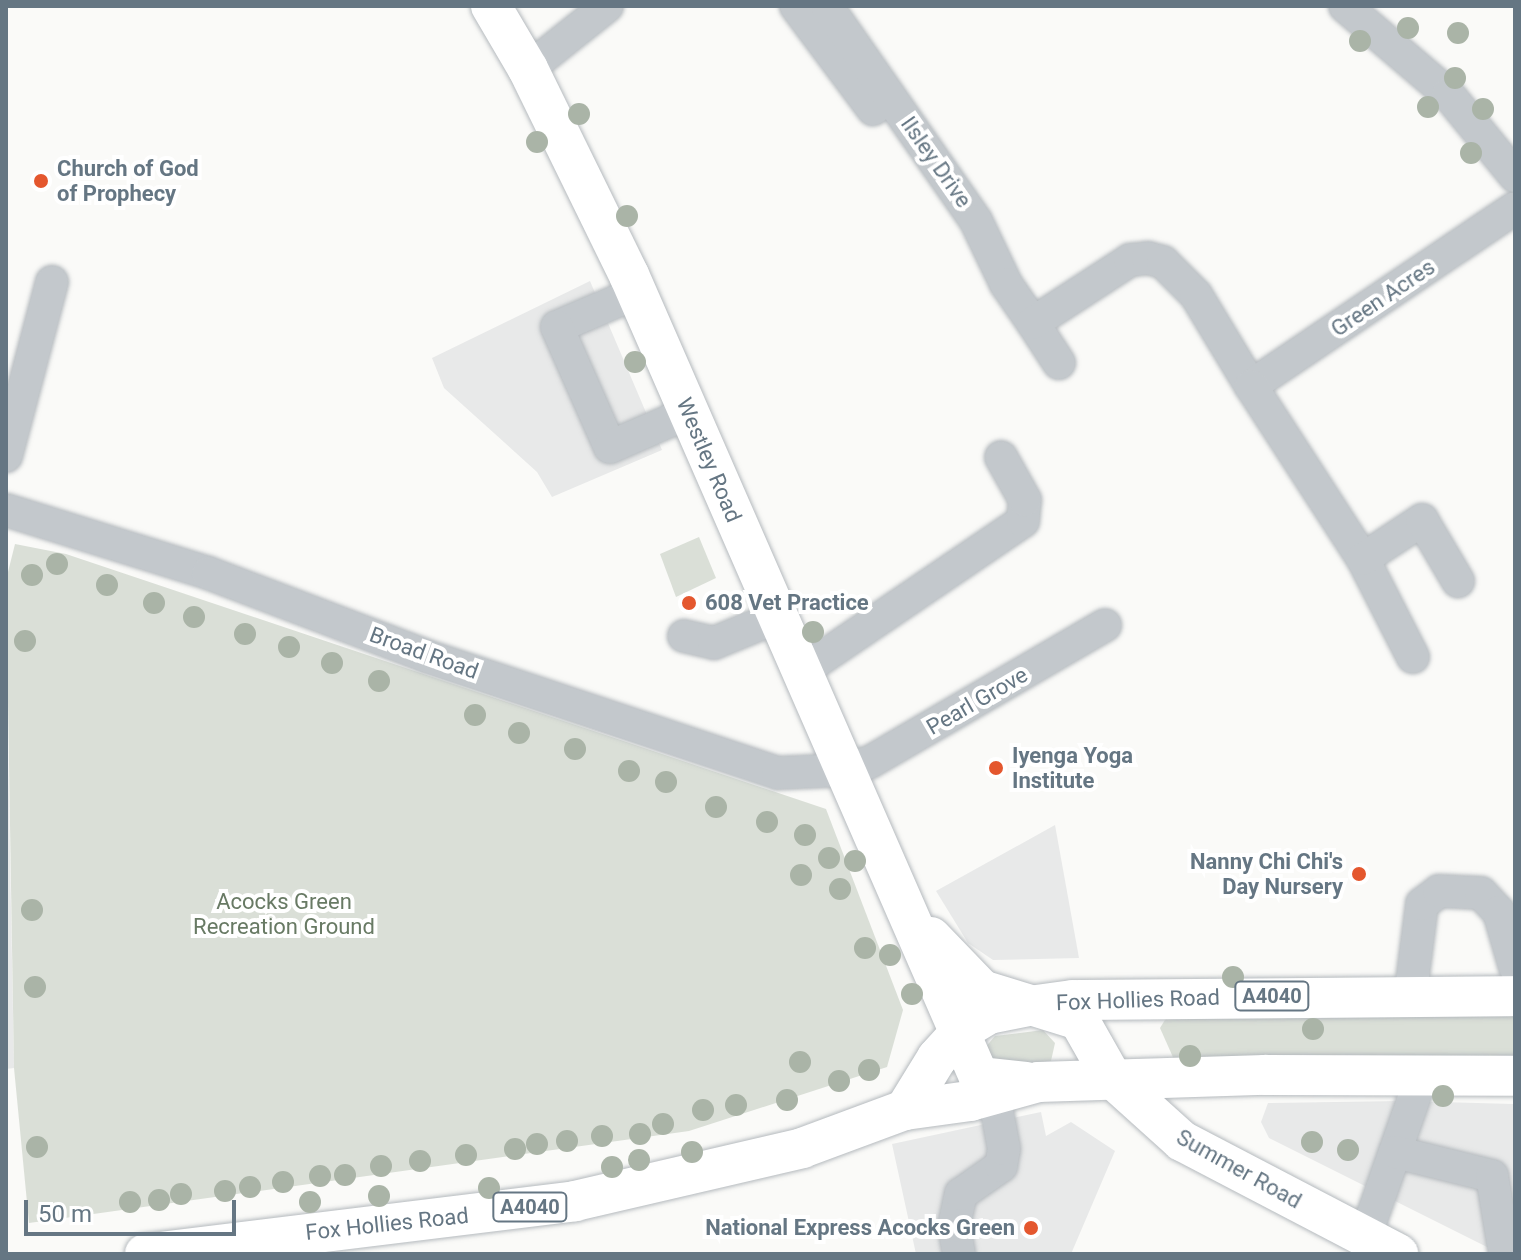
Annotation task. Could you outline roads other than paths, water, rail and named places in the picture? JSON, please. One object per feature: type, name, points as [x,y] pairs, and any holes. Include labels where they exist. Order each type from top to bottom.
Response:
[{"type":"main road","name":"Westley Road","points":[[491,6],[528,69],[636,293],[801,672],[914,920],[979,1077],[1038,1082]]},
{"type":"main road","name":"Westley Road","points":[[914,920],[982,990],[1029,1006]]},
{"type":"main road","name":"Fox Hollies Road","points":[[905,1110],[937,1058],[962,1030],[989,1014],[1029,1006],[1073,1000],[1515,996]]},
{"type":"main road","name":"Summer Road","points":[[1029,1006],[1079,1020],[1112,1078],[1182,1141],[1382,1246]]},
{"type":"main road","name":"Fox Hollies Road","points":[[145,1254],[575,1201],[802,1148],[905,1110],[994,1095],[1038,1082],[1112,1078],[1515,1076]]},
{"type":"street","points":[[528,69],[607,6]]},
{"type":"street","points":[[796,6],[928,186]]},
{"type":"street","points":[[1345,6],[1448,94],[1515,176]]},
{"type":"street","name":"Ilsley Drive","points":[[828,8],[976,221],[1006,284],[1033,323]]},
{"type":"street","name":"Green Acres","points":[[1251,386],[1515,208]]},
{"type":"street","points":[[1059,363],[1033,323],[1130,260],[1148,258],[1163,262],[1196,295],[1251,386],[1337,516],[1363,559],[1413,657]]},
{"type":"street","points":[[6,456],[52,282]]},
{"type":"street","points":[[636,293],[557,327],[610,447],[688,413]]},
{"type":"street","points":[[801,672],[1023,521],[1025,500],[1001,457]]},
{"type":"street","name":"Broad Road","points":[[6,510],[208,573],[426,656],[778,773],[845,770]]},
{"type":"street","points":[[1363,559],[1422,520],[1458,581]]},
{"type":"street","points":[[684,636],[714,643],[777,617]]},
{"type":"street","name":"Pearl Grove","points":[[845,770],[975,705],[1105,625]]},
{"type":"street","points":[[1410,998],[1422,904],[1439,891],[1481,893],[1490,902],[1499,912],[1515,967]]},
{"type":"street","points":[[1382,1246],[1395,1152],[1422,1075]]},
{"type":"street","points":[[959,1254],[954,1226],[961,1194],[1001,1166],[1004,1149],[994,1095]]},
{"type":"street","points":[[1395,1152],[1492,1176],[1505,1254]]},
{"type":"place","name":"Church of God of Prophecy","points":[[41,181]]},
{"type":"place","name":"608 Vet Practice","points":[[689,603]]},
{"type":"place","name":"Iyenga Yoga Institute","points":[[996,768]]},
{"type":"place","name":"Nanny Chi Chi's Day Nursery","points":[[1359,874]]},
{"type":"place","name":"National Express Acocks Green","points":[[1031,1228]]},
{"type":"park label","name":"Acocks Green Recreation Ground","points":[[284,914]]}]
